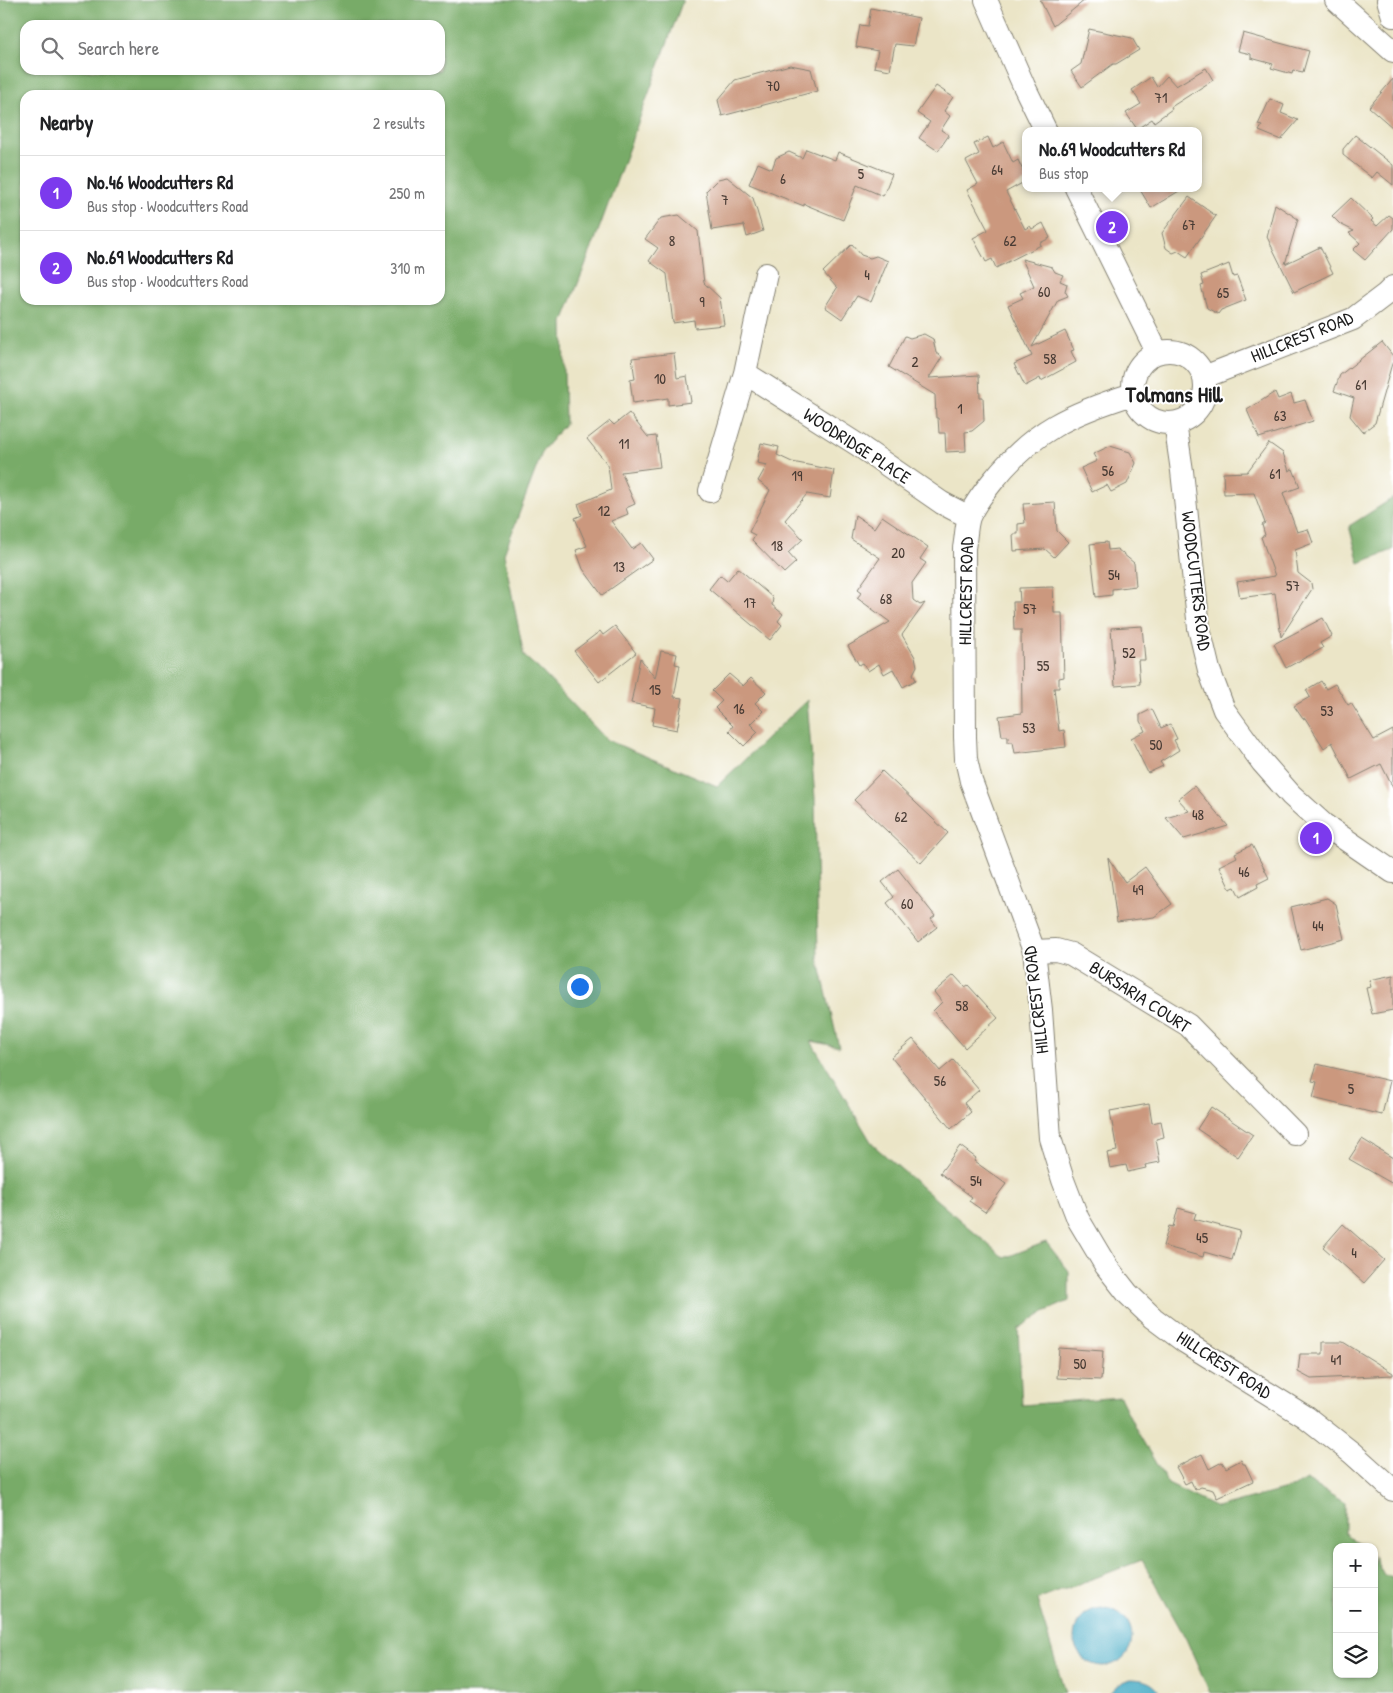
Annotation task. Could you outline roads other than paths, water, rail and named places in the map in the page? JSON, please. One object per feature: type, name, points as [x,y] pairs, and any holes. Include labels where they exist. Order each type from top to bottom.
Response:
[{"type":"street","points":[[986,0],[1044,127]]},
{"type":"street","points":[[1336,0],[1393,51]]},
{"type":"street","points":[[1388,0],[1393,16]]},
{"type":"street","points":[[1078,192],[1157,352]]},
{"type":"street","points":[[710,491],[745,373],[766,274]]},
{"type":"street","name":"HILLCREST ROAD","points":[[1204,376],[1353,319],[1393,287]]},
{"type":"street","points":[[1170,351],[1181,353],[1191,358],[1199,366],[1204,376],[1205,388],[1202,401],[1187,419],[1164,424],[1144,414],[1136,404],[1132,383],[1135,373],[1141,363],[1157,352],[1170,351]]},
{"type":"street","name":"WOODRIDGE PLACE","points":[[745,373],[858,445],[942,503],[969,517]]},
{"type":"street","name":"HILLCREST ROAD","points":[[1133,394],[1080,412],[1039,434],[1002,469],[984,492],[969,517],[964,548],[964,737],[966,759],[971,780],[1034,951],[1050,1138],[1078,1219],[1106,1266],[1128,1294],[1153,1318],[1185,1342],[1306,1417],[1352,1453],[1393,1490]]},
{"type":"street","name":"WOODCUTTERS ROAD","points":[[1175,423],[1199,628],[1209,670],[1224,710],[1262,762],[1291,795],[1323,824],[1393,872]]},
{"type":"street","name":"BURSARIA COURT","points":[[1034,951],[1056,950],[1071,954],[1188,1025],[1295,1134]]},
{"type":"water","points":[[1103,1608],[1114,1610],[1127,1621],[1132,1637],[1130,1648],[1119,1661],[1103,1666],[1092,1664],[1079,1653],[1074,1637],[1076,1626],[1087,1613]]},
{"type":"water","points":[[1131,1679],[1148,1682],[1155,1686],[1160,1693],[1110,1693],[1119,1684]]},
{"type":"place","name":"No.69 Woodcutters Rd","points":[[1112,227]]},
{"type":"place","name":"No.46 Woodcutters Rd","points":[[1316,838]]},
{"type":"district","name":"Tolmans Hill","points":[[1174,394]]}]
